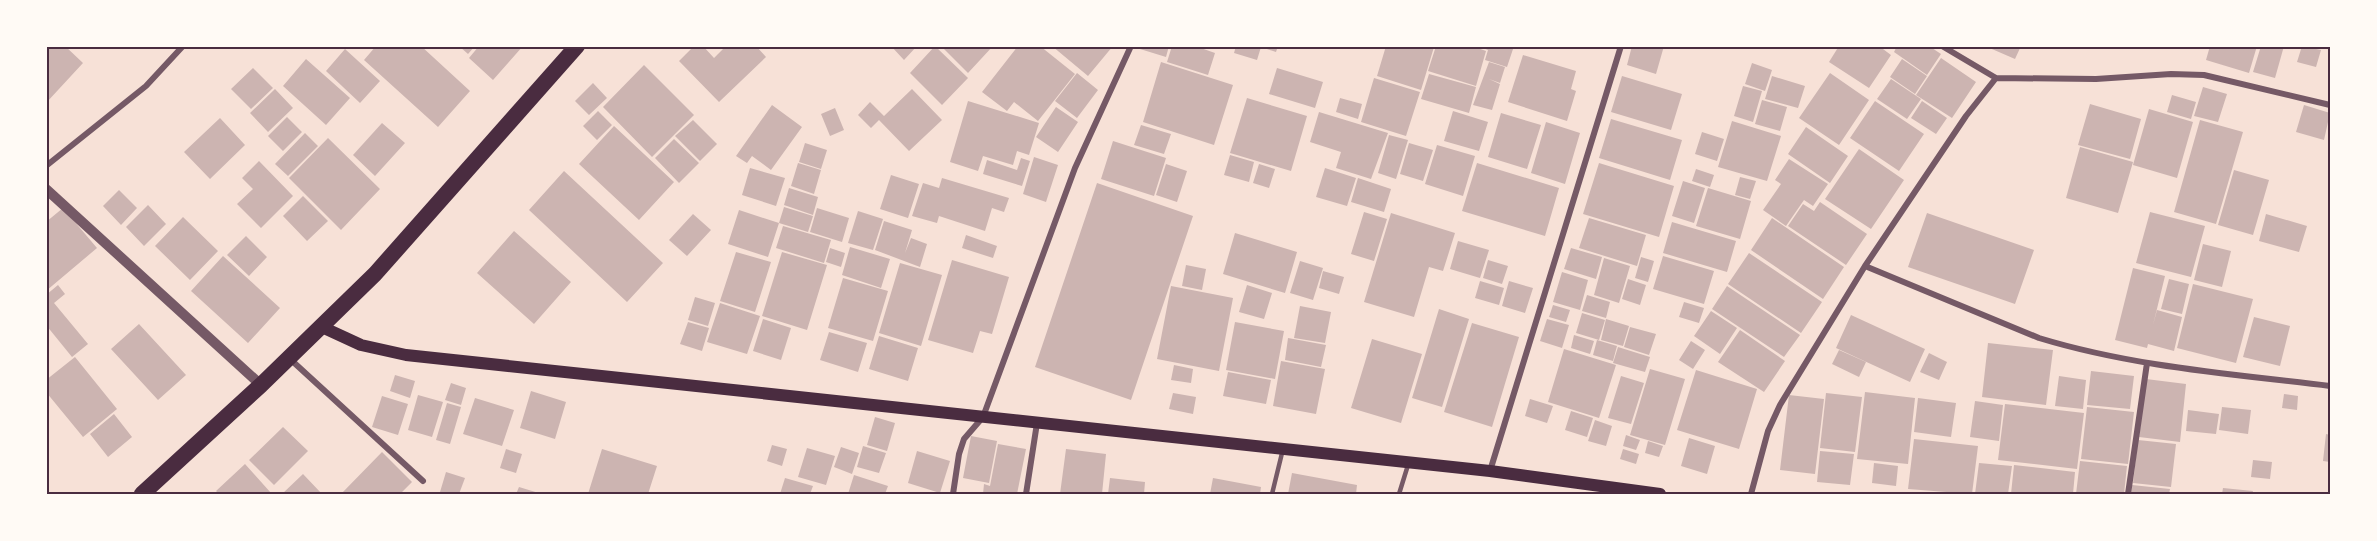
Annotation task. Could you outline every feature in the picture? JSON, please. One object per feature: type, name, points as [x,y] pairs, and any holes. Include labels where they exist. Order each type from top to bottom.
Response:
[{"type":"highway","points":[[142,495],[261,385],[375,274],[577,46]]},
{"type":"main road","points":[[322,327],[361,345],[406,355],[1490,471],[1660,495]]},
{"type":"street","points":[[46,166],[146,86],[183,46]]},
{"type":"street","points":[[953,495],[964,439],[983,417],[1075,168],[1131,46]]},
{"type":"street","points":[[1490,471],[1621,46]]},
{"type":"street","points":[[1942,46],[1996,78],[2096,79],[2171,74],[2204,75],[2331,105]]},
{"type":"street","points":[[1751,495],[1768,431],[1780,405],[1864,266],[1966,116],[1996,78]]},
{"type":"street","points":[[46,189],[261,385]]},
{"type":"street","points":[[1864,266],[2039,338],[2114,358],[2331,386]]},
{"type":"street","points":[[289,358],[423,481]]},
{"type":"street","points":[[2128,495],[2147,363]]},
{"type":"street","points":[[1026,495],[1036,423]]},
{"type":"lane","points":[[1272,495],[1283,449]]},
{"type":"lane","points":[[1400,495],[1408,462]]},
{"type":"building","points":[[46,46],[65,46],[83,63],[46,103]]},
{"type":"building","points":[[376,46],[421,46],[470,91],[438,127],[364,60]]},
{"type":"building","points":[[459,46],[475,46],[468,54]]},
{"type":"building","points":[[479,46],[523,46],[493,80],[469,58]]},
{"type":"building","points":[[694,46],[703,46],[714,58],[726,46],[756,46],[766,57],[719,102],[679,61]]},
{"type":"building","points":[[891,46],[917,46],[904,60]]},
{"type":"building","points":[[935,46],[968,78],[942,105],[910,73]]},
{"type":"building","points":[[941,46],[993,46],[968,73]]},
{"type":"building","points":[[1018,46],[1040,46],[1075,74],[1038,121],[1014,102],[1007,111],[982,92]]},
{"type":"building","points":[[1052,46],[1113,46],[1088,76]]},
{"type":"building","points":[[1141,46],[1169,46],[1166,57],[1140,49]]},
{"type":"building","points":[[1172,46],[1195,46],[1215,53],[1208,75],[1167,62]]},
{"type":"building","points":[[1236,46],[1278,46],[1276,52],[1261,47],[1257,60],[1234,53]]},
{"type":"building","points":[[1386,46],[1434,47],[1421,90],[1377,76]]},
{"type":"building","points":[[1436,46],[1472,46],[1486,51],[1476,86],[1428,71]]},
{"type":"building","points":[[1478,46],[1514,46],[1507,67],[1485,60],[1488,50]]},
{"type":"building","points":[[1632,46],[1664,46],[1656,74],[1627,65]]},
{"type":"building","points":[[1839,46],[1879,46],[1891,55],[1869,88],[1829,62]]},
{"type":"building","points":[[1897,46],[1929,46],[1941,54],[1927,75],[1894,52]]},
{"type":"building","points":[[1985,46],[2021,46],[2015,59]]},
{"type":"building","points":[[2210,46],[2257,46],[2249,73],[2206,60]]},
{"type":"building","points":[[2261,46],[2284,46],[2275,78],[2253,72]]},
{"type":"building","points":[[2302,46],[2321,50],[2316,67],[2297,62]]},
{"type":"building","points":[[345,49],[380,81],[360,103],[326,71]]},
{"type":"building","points":[[1523,55],[1576,71],[1571,89],[1576,91],[1567,121],[1508,102]]},
{"type":"building","points":[[1941,58],[1976,82],[1952,118],[1916,95]]},
{"type":"building","points":[[306,59],[350,98],[326,125],[283,86]]},
{"type":"building","points":[[1902,59],[1927,76],[1915,94],[1890,77]]},
{"type":"building","points":[[1161,62],[1233,85],[1214,145],[1143,122]]},
{"type":"building","points":[[1489,62],[1505,67],[1500,83],[1489,79],[1500,84],[1492,110],[1473,105]]},
{"type":"building","points":[[1752,63],[1772,70],[1765,91],[1745,84]]},
{"type":"building","points":[[644,65],[694,115],[652,157],[603,107]]},
{"type":"building","points":[[253,68],[273,88],[251,109],[231,89]]},
{"type":"building","points":[[1277,68],[1323,82],[1315,108],[1269,94]]},
{"type":"building","points":[[1077,73],[1098,90],[1077,118],[1055,101]]},
{"type":"building","points":[[1830,73],[1869,100],[1839,145],[1799,118]]},
{"type":"building","points":[[1429,74],[1476,87],[1469,113],[1421,99]]},
{"type":"building","points":[[1622,76],[1682,94],[1671,130],[1611,112]]},
{"type":"building","points":[[1772,76],[1805,86],[1798,108],[1765,99]]},
{"type":"building","points":[[1374,78],[1420,92],[1406,136],[1361,122]]},
{"type":"building","points":[[1891,79],[1921,99],[1907,119],[1877,99]]},
{"type":"building","points":[[593,83],[607,98],[589,115],[575,101]]},
{"type":"building","points":[[1743,86],[1762,91],[1753,122],[1734,116]]},
{"type":"building","points":[[2203,87],[2227,94],[2218,122],[2194,116]]},
{"type":"building","points":[[275,89],[293,108],[268,132],[250,113]]},
{"type":"building","points":[[912,89],[942,120],[909,151],[879,120],[871,128],[858,115],[870,102],[884,116]]},
{"type":"building","points":[[2172,95],[2196,102],[2191,119],[2167,112]]},
{"type":"building","points":[[1247,98],[1307,116],[1291,171],[1230,153]]},
{"type":"building","points":[[1340,98],[1362,104],[1358,119],[1336,112]]},
{"type":"building","points":[[1762,100],[1787,107],[1780,131],[1755,124]]},
{"type":"building","points":[[968,101],[1039,123],[1029,155],[1017,151],[1013,165],[983,156],[978,171],[950,162]]},
{"type":"building","points":[[1875,101],[1924,134],[1899,171],[1850,138]]},
{"type":"building","points":[[1922,101],[1947,118],[1936,134],[1911,118]]},
{"type":"building","points":[[2090,104],[2141,119],[2130,159],[2078,145]]},
{"type":"building","points":[[772,105],[802,127],[771,170],[752,156],[747,163],[736,156]]},
{"type":"building","points":[[2304,105],[2330,113],[2324,140],[2296,132]]},
{"type":"building","points":[[1056,107],[1078,122],[1058,152],[1036,137]]},
{"type":"building","points":[[835,108],[844,130],[830,136],[821,114]]},
{"type":"building","points":[[2149,109],[2193,122],[2177,178],[2133,165]]},
{"type":"building","points":[[598,111],[612,125],[597,140],[583,126]]},
{"type":"building","points":[[1453,111],[1488,122],[1479,151],[1444,141]]},
{"type":"building","points":[[1319,112],[1388,133],[1371,179],[1336,168],[1341,152],[1310,142]]},
{"type":"building","points":[[1501,113],[1541,125],[1527,169],[1488,157]]},
{"type":"building","points":[[287,117],[302,132],[283,151],[268,136]]},
{"type":"building","points":[[220,118],[245,145],[210,179],[184,152]]},
{"type":"building","points":[[1611,119],[1682,140],[1670,180],[1599,158]]},
{"type":"building","points":[[693,120],[717,144],[700,161],[675,136]]},
{"type":"building","points":[[2200,120],[2243,132],[2216,224],[2174,212]]},
{"type":"building","points":[[1732,121],[1781,136],[1767,181],[1718,167]]},
{"type":"building","points":[[1546,122],[1580,133],[1565,184],[1531,173]]},
{"type":"building","points":[[382,123],[405,143],[375,176],[353,155]]},
{"type":"building","points":[[1141,125],[1171,134],[1164,154],[1134,145]]},
{"type":"building","points":[[614,126],[674,182],[639,220],[579,164]]},
{"type":"building","points":[[1806,127],[1848,156],[1830,183],[1788,154]]},
{"type":"building","points":[[1702,132],[1724,139],[1717,161],[1695,154]]},
{"type":"building","points":[[305,133],[318,146],[288,176],[275,164]]},
{"type":"building","points":[[1389,135],[1408,140],[1396,179],[1378,173]]},
{"type":"building","points":[[328,138],[380,189],[341,230],[289,178]]},
{"type":"building","points":[[674,139],[699,163],[679,183],[655,158]]},
{"type":"building","points":[[1113,141],[1166,158],[1154,196],[1101,179]]},
{"type":"building","points":[[805,143],[827,150],[821,169],[799,162]]},
{"type":"building","points":[[1409,143],[1433,150],[1423,181],[1400,174]]},
{"type":"building","points":[[1437,145],[1475,156],[1463,196],[1425,184]]},
{"type":"building","points":[[2080,147],[2133,162],[2118,213],[2066,198]]},
{"type":"building","points":[[1859,149],[1904,180],[1871,229],[1825,199]]},
{"type":"building","points":[[1230,155],[1254,162],[1249,182],[1224,175]]},
{"type":"building","points":[[1034,157],[1058,165],[1046,202],[1023,194]]},
{"type":"building","points":[[1021,158],[1030,161],[1022,186],[983,174],[987,160],[1017,170]]},
{"type":"building","points":[[1789,159],[1828,184],[1813,206],[1804,200],[1786,226],[1763,210],[1781,184],[1775,180]]},
{"type":"building","points":[[259,161],[293,196],[261,228],[237,204],[253,189],[242,178]]},
{"type":"building","points":[[798,163],[821,170],[814,194],[791,186]]},
{"type":"building","points":[[1477,163],[1559,188],[1545,236],[1462,211]]},
{"type":"building","points":[[1599,163],[1674,186],[1659,237],[1583,214]]},
{"type":"building","points":[[1166,164],[1187,171],[1177,202],[1156,195]]},
{"type":"building","points":[[1259,164],[1275,169],[1269,188],[1253,183]]},
{"type":"building","points":[[750,168],[785,178],[776,206],[742,195]]},
{"type":"building","points":[[1325,168],[1356,178],[1347,206],[1316,197]]},
{"type":"building","points":[[1696,169],[1714,175],[1710,187],[1692,181]]},
{"type":"building","points":[[2234,170],[2269,180],[2253,235],[2218,225]]},
{"type":"building","points":[[564,171],[663,263],[627,302],[529,210]]},
{"type":"building","points":[[891,175],[919,184],[908,218],[880,209]]},
{"type":"building","points":[[1740,177],[1756,181],[1750,199],[1735,195]]},
{"type":"building","points":[[942,178],[1009,198],[1004,212],[992,208],[985,231],[939,216],[937,223],[912,216],[923,183],[939,188]]},
{"type":"building","points":[[1358,178],[1391,189],[1384,212],[1351,202]]},
{"type":"building","points":[[1683,181],[1705,188],[1694,223],[1672,216]]},
{"type":"building","points":[[1097,183],[1193,216],[1131,400],[1035,367]]},
{"type":"building","points":[[789,188],[818,197],[813,215],[784,205]]},
{"type":"building","points":[[1708,188],[1751,201],[1740,239],[1696,226]]},
{"type":"building","points":[[119,190],[137,208],[121,225],[103,206]]},
{"type":"building","points":[[303,196],[328,221],[307,241],[283,216]]},
{"type":"building","points":[[1820,202],[1867,234],[1846,265],[1788,226],[1803,204],[1814,211]]},
{"type":"building","points":[[148,205],[166,224],[144,246],[126,227]]},
{"type":"building","points":[[784,207],[813,216],[808,232],[779,223]]},
{"type":"building","points":[[63,208],[97,248],[46,291],[46,222]]},
{"type":"building","points":[[817,208],[849,218],[842,242],[810,232]]},
{"type":"building","points":[[739,210],[779,223],[768,257],[728,244]]},
{"type":"building","points":[[858,211],[883,219],[873,250],[848,243]]},
{"type":"building","points":[[1364,212],[1387,219],[1374,261],[1351,254]]},
{"type":"building","points":[[2150,212],[2205,226],[2191,277],[2136,263]]},
{"type":"building","points":[[1391,213],[1455,233],[1443,271],[1429,267],[1414,317],[1364,302]]},
{"type":"building","points":[[1927,213],[2034,250],[2015,304],[1908,267]]},
{"type":"building","points":[[693,214],[711,230],[687,256],[669,240]]},
{"type":"building","points":[[2266,214],[2307,226],[2299,252],[2259,241]]},
{"type":"building","points":[[183,217],[218,251],[190,280],[155,246]]},
{"type":"building","points":[[1589,218],[1646,235],[1637,266],[1579,248]]},
{"type":"building","points":[[1772,218],[1844,267],[1823,299],[1751,250]]},
{"type":"building","points":[[884,221],[912,230],[905,253],[911,238],[927,244],[920,267],[875,250]]},
{"type":"building","points":[[1672,222],[1736,241],[1727,272],[1663,253]]},
{"type":"building","points":[[783,226],[831,240],[824,263],[776,248]]},
{"type":"building","points":[[514,231],[571,282],[534,324],[477,273]]},
{"type":"building","points":[[1235,233],[1297,252],[1285,293],[1223,274]]},
{"type":"building","points":[[966,235],[997,246],[993,258],[962,248]]},
{"type":"building","points":[[246,236],[267,257],[249,276],[227,255]]},
{"type":"building","points":[[1458,241],[1489,250],[1480,278],[1450,269]]},
{"type":"building","points":[[2203,244],[2231,251],[2222,287],[2194,280]]},
{"type":"building","points":[[850,247],[890,259],[881,288],[842,275]]},
{"type":"building","points":[[830,248],[845,253],[841,267],[826,262]]},
{"type":"building","points":[[1571,248],[1602,257],[1596,279],[1564,269]]},
{"type":"building","points":[[736,252],[771,262],[755,312],[720,301]]},
{"type":"building","points":[[782,252],[827,265],[807,330],[762,316]]},
{"type":"building","points":[[1749,253],[1822,302],[1801,333],[1728,284]]},
{"type":"building","points":[[223,256],[280,308],[248,343],[191,291]]},
{"type":"building","points":[[1663,256],[1714,271],[1704,304],[1653,289]]},
{"type":"building","points":[[1641,257],[1654,261],[1648,282],[1635,278]]},
{"type":"building","points":[[1604,258],[1630,266],[1619,303],[1594,295]]},
{"type":"building","points":[[952,260],[1009,277],[992,334],[980,331],[973,353],[928,340]]},
{"type":"building","points":[[1488,260],[1508,266],[1502,284],[1483,278]]},
{"type":"building","points":[[1300,261],[1323,268],[1313,300],[1290,293]]},
{"type":"building","points":[[900,263],[942,275],[921,346],[879,333]]},
{"type":"building","points":[[1186,265],[1206,269],[1202,290],[1182,286]]},
{"type":"building","points":[[2133,268],[2165,276],[2153,325],[2157,310],[2182,317],[2174,351],[2148,344],[2147,348],[2115,340]]},
{"type":"building","points":[[1323,271],[1344,277],[1339,294],[1319,288]]},
{"type":"building","points":[[1562,272],[1588,280],[1580,310],[1553,302]]},
{"type":"building","points":[[843,278],[888,291],[873,341],[828,328]]},
{"type":"building","points":[[1628,279],[1646,285],[1640,305],[1622,299]]},
{"type":"building","points":[[2169,279],[2189,284],[2182,314],[2161,309]]},
{"type":"building","points":[[1480,281],[1504,288],[1499,305],[1475,298]]},
{"type":"building","points":[[1509,281],[1533,288],[1525,313],[1502,306]]},
{"type":"building","points":[[2193,284],[2253,299],[2236,363],[2177,348]]},
{"type":"building","points":[[58,285],[65,294],[54,303],[88,344],[72,357],[46,325],[46,295]]},
{"type":"building","points":[[1247,285],[1272,293],[1264,319],[1239,312]]},
{"type":"building","points":[[1171,286],[1233,298],[1219,371],[1157,359]]},
{"type":"building","points":[[1727,286],[1800,335],[1784,357],[1712,309]]},
{"type":"building","points":[[1587,295],[1610,302],[1606,318],[1582,311]]},
{"type":"building","points":[[695,297],[715,303],[708,326],[688,320]]},
{"type":"building","points":[[1684,302],[1704,308],[1699,323],[1679,317]]},
{"type":"building","points":[[720,303],[760,316],[747,354],[707,342]]},
{"type":"building","points":[[1553,305],[1570,310],[1566,322],[1549,317]]},
{"type":"building","points":[[1300,306],[1331,312],[1325,343],[1294,338]]},
{"type":"building","points":[[1439,309],[1469,319],[1442,407],[1412,398]]},
{"type":"building","points":[[1711,311],[1737,328],[1720,354],[1694,336]]},
{"type":"building","points":[[1582,313],[1605,320],[1599,340],[1576,333]]},
{"type":"building","points":[[1851,315],[1925,349],[1910,382],[1836,348]]},
{"type":"building","points":[[2254,317],[2290,326],[2280,366],[2243,357]]},
{"type":"building","points":[[763,319],[791,328],[781,360],[753,351]]},
{"type":"building","points":[[1547,319],[1569,325],[1562,348],[1540,341]]},
{"type":"building","points":[[1606,319],[1629,326],[1623,346],[1601,340]]},
{"type":"building","points":[[688,322],[709,328],[702,351],[680,344]]},
{"type":"building","points":[[1235,322],[1284,331],[1275,379],[1226,370]]},
{"type":"building","points":[[1472,323],[1519,337],[1492,427],[1444,412]]},
{"type":"building","points":[[139,324],[186,375],[158,400],[111,349]]},
{"type":"building","points":[[1630,327],[1656,334],[1649,355],[1624,347]]},
{"type":"building","points":[[1740,330],[1785,361],[1764,392],[1718,362]]},
{"type":"building","points":[[829,332],[867,343],[858,372],[820,360]]},
{"type":"building","points":[[1574,335],[1594,341],[1590,354],[1571,348]]},
{"type":"building","points":[[879,336],[918,348],[908,381],[869,369]]},
{"type":"building","points":[[1288,338],[1326,345],[1321,367],[1285,360]]},
{"type":"building","points":[[1372,339],[1422,354],[1401,423],[1351,408]]},
{"type":"building","points":[[1597,340],[1617,346],[1613,361],[1593,355]]},
{"type":"building","points":[[1691,341],[1705,350],[1693,369],[1679,360]]},
{"type":"building","points":[[1988,343],[2053,350],[2046,405],[1982,397]]},
{"type":"building","points":[[1618,347],[1650,357],[1645,372],[1613,363]]},
{"type":"building","points":[[1564,349],[1616,365],[1599,418],[1548,402]]},
{"type":"building","points":[[1839,350],[1866,362],[1859,377],[1832,364]]},
{"type":"building","points":[[1929,353],[1947,362],[1939,380],[1920,372]]},
{"type":"building","points":[[75,357],[117,409],[83,437],[46,392],[46,380]]},
{"type":"building","points":[[1281,361],[1325,369],[1316,414],[1273,406]]},
{"type":"building","points":[[1174,365],[1193,369],[1191,383],[1171,380]]},
{"type":"building","points":[[1650,369],[1685,379],[1665,445],[1630,435]]},
{"type":"building","points":[[1696,370],[1757,389],[1739,449],[1677,430]]},
{"type":"building","points":[[2091,371],[2134,376],[2130,409],[2087,405]]},
{"type":"building","points":[[1228,372],[1271,380],[1266,404],[1223,396]]},
{"type":"building","points":[[395,375],[415,381],[410,398],[390,391]]},
{"type":"building","points":[[1621,376],[1644,383],[1631,424],[1608,418]]},
{"type":"building","points":[[2059,376],[2086,380],[2083,409],[2055,406]]},
{"type":"building","points":[[2146,379],[2186,384],[2180,442],[2139,437]]},
{"type":"building","points":[[451,383],[466,388],[461,405],[445,400]]},
{"type":"building","points":[[531,391],[566,402],[555,439],[520,428]]},
{"type":"building","points":[[1865,392],[1915,398],[1908,464],[1857,459]]},
{"type":"building","points":[[1173,393],[1196,397],[1193,414],[1169,409]]},
{"type":"building","points":[[1826,393],[1862,397],[1855,452],[1820,448]]},
{"type":"building","points":[[2284,394],[2298,396],[2297,410],[2282,408]]},
{"type":"building","points":[[418,395],[443,402],[432,437],[408,430]]},
{"type":"building","points":[[1789,395],[1824,399],[1815,474],[1780,470]]},
{"type":"building","points":[[382,396],[408,404],[398,435],[372,427]]},
{"type":"building","points":[[475,398],[514,410],[502,446],[463,434]]},
{"type":"building","points":[[1918,398],[1956,403],[1951,437],[1914,432]]},
{"type":"building","points":[[1530,399],[1553,406],[1547,423],[1525,416]]},
{"type":"building","points":[[1975,401],[2003,405],[1999,441],[1970,437]]},
{"type":"building","points":[[447,403],[461,407],[450,444],[436,440]]},
{"type":"building","points":[[2005,404],[2084,413],[2077,469],[1998,460]]},
{"type":"building","points":[[2087,407],[2134,412],[2128,464],[2081,459]]},
{"type":"building","points":[[2222,407],[2251,410],[2248,434],[2219,430]]},
{"type":"building","points":[[2188,410],[2219,414],[2216,434],[2186,431]]},
{"type":"building","points":[[1571,411],[1593,418],[1587,437],[1565,430]]},
{"type":"building","points":[[114,414],[132,437],[108,457],[90,434]]},
{"type":"building","points":[[875,417],[895,423],[887,451],[867,445]]},
{"type":"building","points":[[1595,420],[1612,426],[1606,446],[1588,441]]},
{"type":"building","points":[[283,427],[308,451],[274,485],[249,460]]},
{"type":"building","points":[[2326,434],[2330,435],[2330,462],[2323,461]]},
{"type":"building","points":[[1626,435],[1640,440],[1636,450],[1623,446]]},
{"type":"building","points":[[971,436],[997,441],[989,483],[963,478]]},
{"type":"building","points":[[1689,438],[1715,446],[1707,474],[1681,466]]},
{"type":"building","points":[[1914,439],[1978,446],[1972,494],[1908,489]]},
{"type":"building","points":[[2138,440],[2176,444],[2171,487],[2133,483]]},
{"type":"building","points":[[1648,441],[1663,446],[1659,457],[1645,453]]},
{"type":"building","points":[[998,444],[1026,449],[1017,494],[983,494],[984,484],[990,486]]},
{"type":"building","points":[[772,445],[787,449],[782,466],[767,461]]},
{"type":"building","points":[[863,446],[886,453],[879,473],[857,467]]},
{"type":"building","points":[[841,447],[859,453],[852,474],[834,467]]},
{"type":"building","points":[[807,448],[835,456],[826,485],[798,477]]},
{"type":"building","points":[[506,449],[522,454],[516,473],[500,468]]},
{"type":"building","points":[[602,449],[657,466],[648,494],[588,494]]},
{"type":"building","points":[[1066,449],[1106,454],[1102,494],[1060,494]]},
{"type":"building","points":[[1623,449],[1639,454],[1636,464],[1620,459]]},
{"type":"building","points":[[917,451],[950,461],[940,493],[908,483]]},
{"type":"building","points":[[1820,451],[1854,454],[1850,485],[1817,482]]},
{"type":"building","points":[[382,452],[412,482],[400,494],[341,494]]},
{"type":"building","points":[[2253,460],[2272,462],[2270,479],[2251,477]]},
{"type":"building","points":[[2080,461],[2127,466],[2124,494],[2076,494]]},
{"type":"building","points":[[1874,463],[1898,466],[1896,486],[1872,483]]},
{"type":"building","points":[[1979,463],[2012,466],[2008,494],[1975,494]]},
{"type":"building","points":[[245,464],[271,493],[219,494],[216,491]]},
{"type":"building","points":[[2014,465],[2075,472],[2073,494],[2011,494]]},
{"type":"building","points":[[446,472],[465,478],[459,494],[440,492]]},
{"type":"building","points":[[1292,473],[1357,485],[1356,494],[1288,494]]},
{"type":"building","points":[[303,474],[322,494],[282,494]]},
{"type":"building","points":[[854,475],[888,486],[885,494],[848,494]]},
{"type":"building","points":[[785,478],[813,486],[810,494],[780,494]]},
{"type":"building","points":[[1110,478],[1145,482],[1144,494],[1108,494]]},
{"type":"building","points":[[1213,478],[1261,487],[1260,494],[1210,494]]},
{"type":"building","points":[[2132,485],[2170,489],[2169,494],[2131,494]]},
{"type":"building","points":[[519,487],[542,494],[516,494]]},
{"type":"building","points":[[2223,488],[2253,491],[2252,494],[2222,494]]}]
